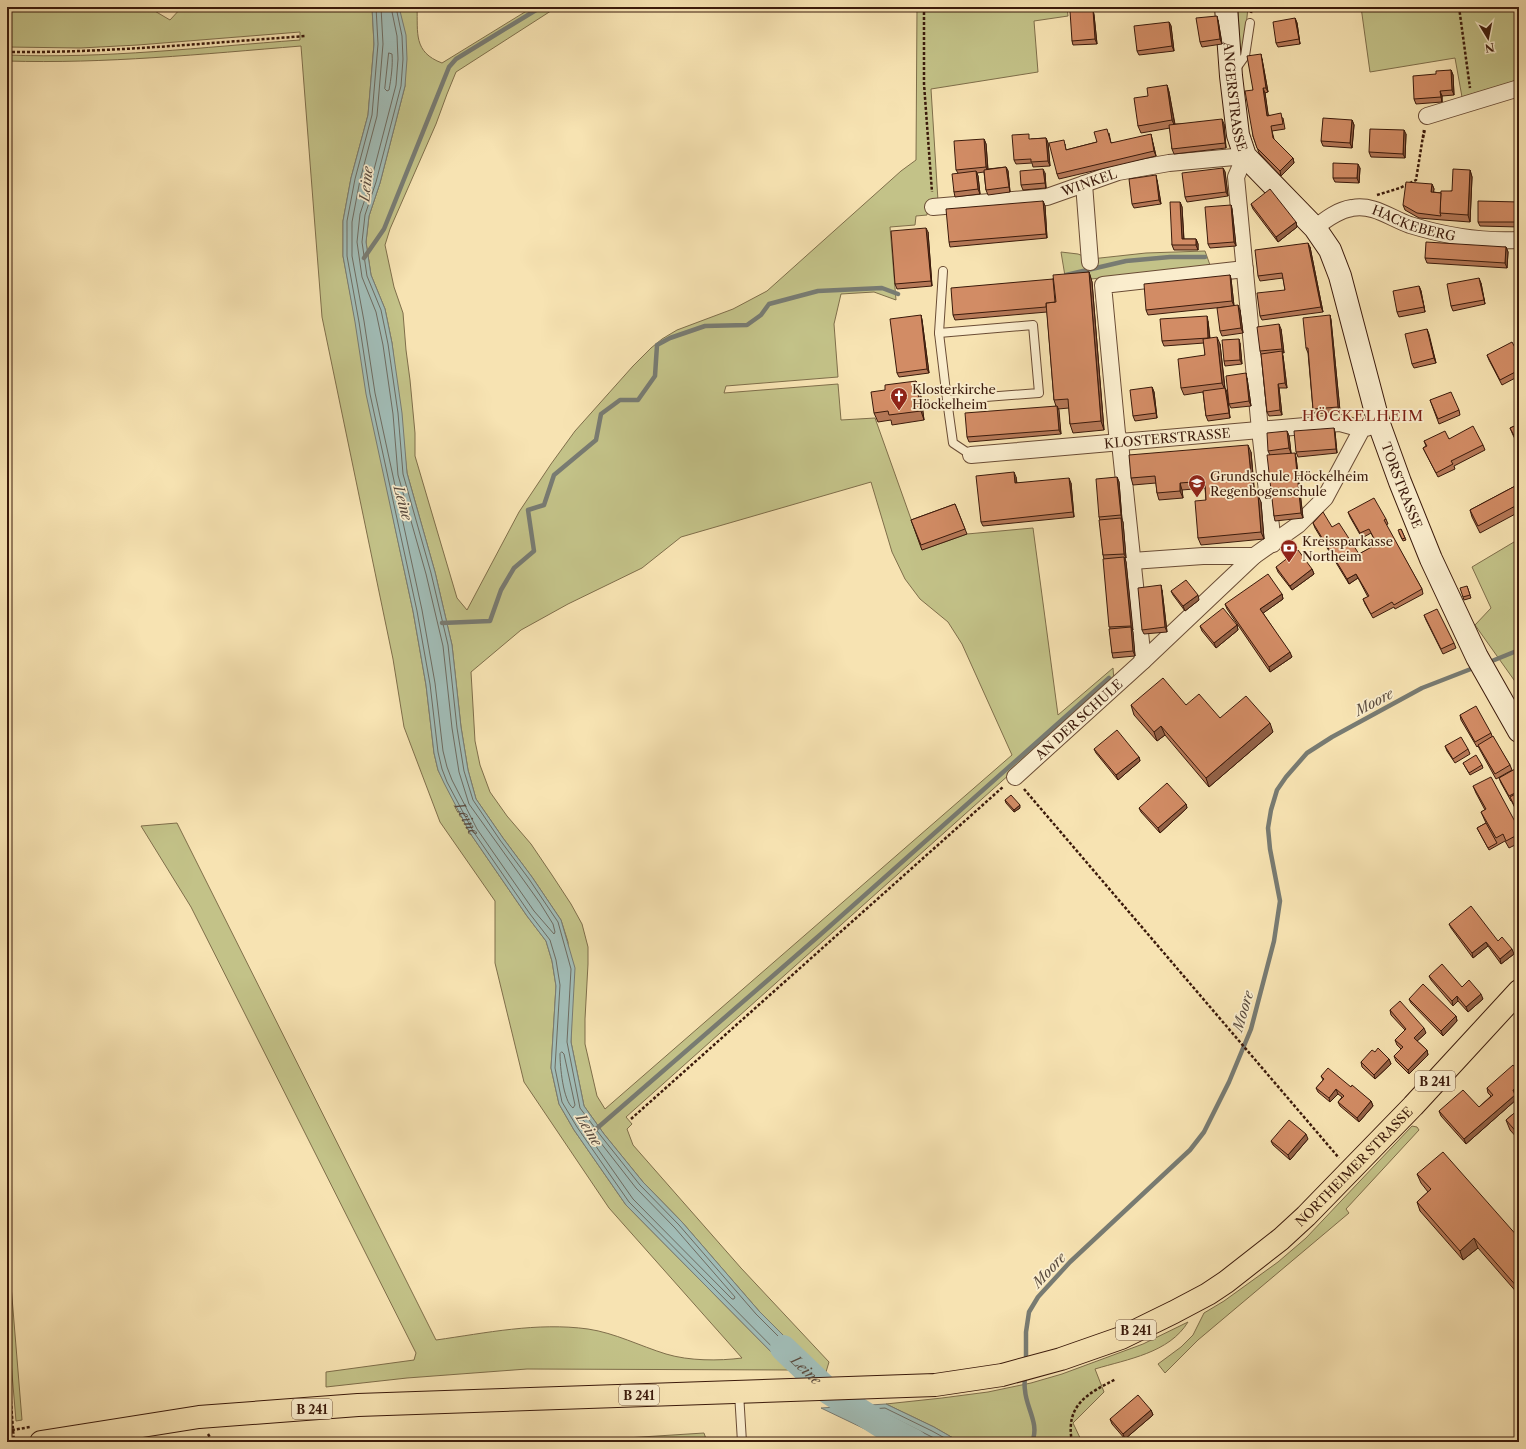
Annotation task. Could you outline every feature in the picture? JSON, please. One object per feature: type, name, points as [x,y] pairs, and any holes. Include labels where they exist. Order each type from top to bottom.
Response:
[{"type":"main road","name":"NORTHEIMER STRASSE","points":[[740,1392],[935,1385],[1002,1375],[1061,1359],[1121,1338],[1174,1312],[1208,1294],[1254,1261],[1306,1216],[1413,1106],[1519,991]]},
{"type":"main road","name":"B 241","points":[[41,1442],[199,1417],[358,1405],[740,1392]]},
{"type":"street","name":"ANGERSTRASSE","points":[[1226,7],[1231,76],[1238,135],[1245,156],[1315,228]]},
{"type":"street","points":[[1427,116],[1519,88]]},
{"type":"street","name":"WINKEL","points":[[933,207],[1047,197],[1118,172],[1169,163],[1245,156]]},
{"type":"street","points":[[1245,156],[1236,177],[1260,430],[1273,544]]},
{"type":"street","points":[[1084,184],[1090,262]]},
{"type":"street","name":"HACKEBERG","points":[[1315,228],[1327,218],[1340,211],[1353,208],[1363,208],[1376,209],[1410,224],[1452,236],[1498,241],[1519,240]]},
{"type":"street","name":"TORSTRASSE","points":[[1315,228],[1330,250],[1340,276],[1370,427],[1477,657],[1519,731]]},
{"type":"street","points":[[1143,660],[1120,443],[1117,433],[1103,285],[1245,269]]},
{"type":"street","name":"KLOSTERSTRASSE","points":[[971,455],[1340,423],[1370,427]]},
{"type":"street","name":"AN DER SCHULE","points":[[1015,777],[1254,556],[1298,526],[1325,498],[1370,427]]},
{"type":"street","points":[[1132,560],[1203,556],[1254,556]]},
{"type":"lane","points":[[1231,76],[1245,56],[1250,23]]},
{"type":"lane","points":[[943,271],[939,333],[953,443],[971,455]]},
{"type":"lane","points":[[939,333],[1033,325],[1039,393],[947,400]]},
{"type":"lane","points":[[740,1392],[742,1442]]},
{"type":"path","points":[[924,7],[924,84],[933,207]]},
{"type":"path","points":[[1459,7],[1472,102]]},
{"type":"path","points":[[7,52],[61,53],[306,36]]},
{"type":"path","points":[[1423,138],[1427,116]]},
{"type":"path","points":[[1363,208],[1369,196],[1400,188],[1416,180],[1427,116]]},
{"type":"path","points":[[631,1119],[1015,777],[1235,1037],[1252,1054],[1342,1162]]},
{"type":"path","points":[[7,1351],[14,1442]]},
{"type":"path","points":[[1072,1442],[1070,1421],[1077,1405],[1092,1391],[1116,1380]]},
{"type":"shaded area","points":[[7,7],[151,7],[153,10],[170,20],[182,7],[372,7],[374,44],[368,115],[351,178],[343,221],[343,256],[395,527],[413,611],[426,685],[434,753],[438,770],[470,833],[546,941],[552,961],[556,986],[551,1068],[559,1104],[574,1130],[626,1205],[789,1370],[527,1369],[407,1378],[326,1387],[326,1372],[414,1360],[416,1353],[191,907],[141,826],[177,823],[436,1340],[512,1329],[569,1327],[608,1333],[666,1354],[684,1358],[724,1360],[742,1358],[609,1208],[524,1082],[495,963],[495,901],[440,822],[404,727],[393,659],[322,317],[301,46],[117,60],[44,62],[7,61],[7,55],[44,56],[117,54],[300,40],[300,32],[138,45],[80,48],[7,47]]},
{"type":"shaded area","points":[[399,7],[417,7],[419,41],[426,53],[433,59],[442,63],[533,7],[557,7],[456,72],[436,124],[390,229],[385,245],[394,287],[403,313],[415,433],[415,456],[457,598],[467,610],[519,512],[551,464],[575,431],[633,366],[662,339],[677,330],[733,309],[767,291],[901,171],[916,160],[917,7],[1067,7],[1068,16],[1034,21],[1038,72],[931,89],[938,201],[928,202],[927,215],[916,216],[915,225],[890,227],[896,300],[874,292],[841,294],[834,324],[838,377],[726,386],[724,393],[838,384],[841,420],[875,418],[922,550],[967,534],[1033,528],[1058,715],[1113,668],[1114,681],[626,1117],[632,1124],[627,1129],[633,1145],[741,1268],[829,1362],[826,1372],[795,1347],[759,1311],[682,1222],[643,1182],[604,1134],[584,1106],[571,1042],[568,942],[561,920],[476,799],[468,770],[461,727],[452,645],[435,572],[407,473],[392,343],[385,309],[371,275],[366,242],[369,216],[380,183],[405,86]],"holes":[[[871,482],[892,552],[905,579],[920,599],[948,622],[962,644],[1012,755],[605,1109],[597,1096],[585,1044],[588,947],[582,924],[571,904],[531,844],[507,816],[490,792],[480,765],[475,741],[471,672],[521,630],[568,604],[642,568],[681,537]]]},
{"type":"shaded area","points":[[1238,7],[1248,7],[1244,47],[1240,52]]},
{"type":"shaded area","points":[[1361,7],[1519,7],[1519,80],[1462,97],[1455,58],[1370,72]]},
{"type":"shaded area","points":[[1205,251],[1210,265],[1066,282],[1061,252],[1078,254],[1091,259],[1146,253]]},
{"type":"shaded area","points":[[1519,539],[1519,687],[1475,625],[1491,608],[1472,567]]},
{"type":"shaded area","points":[[1412,1126],[1417,1127],[1419,1130],[1346,1209],[1349,1213],[1198,1340],[1165,1373],[1158,1364],[1181,1347],[1193,1335],[1204,1313],[1224,1301],[1278,1262],[1306,1238]]},
{"type":"shaded area","points":[[7,1236],[22,1420],[16,1421],[7,1314]]},
{"type":"shaded area","points":[[1188,1322],[1180,1333],[1159,1348],[1134,1358],[1095,1369],[1104,1392],[1073,1423],[1082,1442],[960,1442],[934,1427],[886,1404],[988,1392],[1031,1383],[1062,1374],[1143,1344]]},
{"type":"shaded area","points":[[704,1433],[707,1442],[563,1442]]},
{"type":"water","points":[[372,7],[399,7],[406,35],[407,59],[405,86],[380,183],[369,216],[366,242],[371,275],[385,309],[392,343],[402,413],[407,473],[435,572],[452,645],[461,727],[468,770],[476,799],[561,920],[575,968],[571,1042],[584,1106],[604,1134],[643,1182],[682,1222],[759,1311],[795,1347],[826,1372],[796,1374],[789,1370],[626,1205],[574,1130],[559,1104],[551,1068],[556,986],[552,961],[546,941],[470,833],[438,770],[434,753],[426,685],[413,611],[366,394],[343,256],[343,221],[351,178],[368,115],[374,44]]},
{"type":"water","points":[[886,1404],[934,1427],[960,1442],[892,1442],[821,1408]]},
{"type":"building","points":[[1093,10],[1095,39],[1072,41],[1070,11]]},
{"type":"building","points":[[1217,16],[1220,39],[1200,42],[1196,18]]},
{"type":"building","points":[[1295,18],[1299,39],[1276,43],[1273,22]]},
{"type":"building","points":[[1169,22],[1172,46],[1137,51],[1134,26]]},
{"type":"building","points":[[1261,54],[1266,88],[1263,88],[1267,116],[1281,113],[1283,124],[1271,126],[1273,138],[1293,158],[1280,171],[1257,148],[1253,136],[1245,91],[1253,90],[1247,56]]},
{"type":"building","points":[[1451,70],[1452,90],[1440,91],[1441,97],[1414,99],[1413,76],[1436,74],[1436,71]]},
{"type":"building","points":[[1167,85],[1172,120],[1138,126],[1134,98],[1148,96],[1147,88]]},
{"type":"building","points":[[1323,118],[1352,120],[1350,143],[1321,141]]},
{"type":"building","points":[[1222,119],[1225,143],[1172,149],[1169,125]]},
{"type":"building","points":[[1107,129],[1111,143],[1151,134],[1154,151],[1057,174],[1049,143],[1064,140],[1066,150],[1097,142],[1094,132]]},
{"type":"building","points":[[1370,129],[1404,130],[1403,154],[1369,152]]},
{"type":"building","points":[[1029,134],[1029,139],[1046,138],[1048,161],[1031,162],[1031,159],[1014,160],[1012,135]]},
{"type":"building","points":[[984,139],[986,167],[956,170],[954,141]]},
{"type":"building","points":[[1333,163],[1358,164],[1357,178],[1333,178]]},
{"type":"building","points":[[1006,167],[1009,187],[986,190],[984,170]]},
{"type":"building","points":[[1223,168],[1226,192],[1185,197],[1182,173]]},
{"type":"building","points":[[1043,169],[1045,183],[1021,185],[1020,171]]},
{"type":"building","points":[[1453,169],[1470,170],[1468,215],[1440,213],[1441,191],[1452,191]]},
{"type":"building","points":[[976,171],[978,189],[954,192],[952,174]]},
{"type":"building","points":[[1156,175],[1159,200],[1132,204],[1129,179]]},
{"type":"building","points":[[1406,182],[1432,184],[1431,192],[1441,193],[1441,216],[1417,213],[1403,205]]},
{"type":"building","points":[[1270,189],[1296,222],[1276,237],[1251,204]]},
{"type":"building","points":[[1043,201],[1046,234],[949,242],[946,209]]},
{"type":"building","points":[[1478,201],[1519,202],[1519,222],[1478,222]]},
{"type":"building","points":[[1170,202],[1180,202],[1182,239],[1196,239],[1196,245],[1172,245]]},
{"type":"building","points":[[1231,205],[1234,242],[1208,244],[1205,207]]},
{"type":"building","points":[[926,228],[931,281],[895,284],[891,231]]},
{"type":"building","points":[[1426,242],[1506,247],[1505,263],[1425,258]]},
{"type":"building","points":[[1308,243],[1321,307],[1260,316],[1257,293],[1285,290],[1282,273],[1258,276],[1255,250]]},
{"type":"building","points":[[1089,272],[1101,421],[1070,424],[1068,399],[1054,400],[1046,303],[1056,302],[1053,275]]},
{"type":"building","points":[[1230,275],[1232,301],[1146,310],[1144,284]]},
{"type":"building","points":[[1479,278],[1484,300],[1451,306],[1447,284]]},
{"type":"building","points":[[1053,279],[1055,302],[1046,303],[1046,307],[953,315],[951,288]]},
{"type":"building","points":[[1419,286],[1424,307],[1397,312],[1393,291]]},
{"type":"building","points":[[1238,305],[1241,328],[1220,331],[1217,308]]},
{"type":"building","points":[[921,315],[927,369],[897,373],[890,319]]},
{"type":"building","points":[[1330,315],[1338,407],[1313,409],[1308,348],[1306,348],[1303,318]]},
{"type":"building","points":[[1207,316],[1208,338],[1162,341],[1160,319]]},
{"type":"building","points":[[1279,324],[1282,349],[1260,351],[1257,327]]},
{"type":"building","points":[[1427,329],[1434,358],[1412,364],[1405,334]]},
{"type":"building","points":[[1217,337],[1222,383],[1181,388],[1178,359],[1205,355],[1203,339]]},
{"type":"building","points":[[1239,339],[1240,360],[1224,361],[1222,340]]},
{"type":"building","points":[[1512,342],[1519,355],[1519,370],[1500,380],[1487,355]]},
{"type":"building","points":[[1282,351],[1285,383],[1278,384],[1280,410],[1267,412],[1261,354]]},
{"type":"building","points":[[1246,373],[1249,401],[1229,404],[1226,376]]},
{"type":"building","name":"Klosterkirche Höckelheim","points":[[916,381],[921,411],[889,415],[888,411],[874,413],[871,392],[885,390],[885,385]]},
{"type":"building","points":[[1152,387],[1156,413],[1133,416],[1130,390]]},
{"type":"building","points":[[1225,388],[1229,413],[1206,416],[1203,391]]},
{"type":"building","points":[[1451,392],[1459,410],[1438,419],[1430,400]]},
{"type":"building","points":[[1057,406],[1059,430],[967,437],[965,413]]},
{"type":"building","points":[[1519,424],[1519,445],[1510,428]]},
{"type":"building","points":[[1473,426],[1483,445],[1451,461],[1453,464],[1436,473],[1423,448],[1427,446],[1424,441],[1445,431],[1449,439]]},
{"type":"building","points":[[1334,428],[1336,449],[1296,452],[1294,431]]},
{"type":"building","points":[[1287,431],[1289,448],[1268,451],[1267,433]]},
{"type":"building","points":[[1248,445],[1253,496],[1258,495],[1261,532],[1198,538],[1195,501],[1206,500],[1205,481],[1180,483],[1180,491],[1157,493],[1155,476],[1131,478],[1129,455]]},
{"type":"building","points":[[1295,453],[1301,513],[1274,516],[1267,455]]},
{"type":"building","points":[[1014,472],[1015,483],[1069,478],[1073,512],[981,522],[976,476]]},
{"type":"building","points":[[1117,477],[1121,515],[1099,517],[1096,479]]},
{"type":"building","points":[[1519,484],[1519,504],[1478,526],[1470,510]]},
{"type":"building","points":[[1374,498],[1386,519],[1384,520],[1422,589],[1394,605],[1392,602],[1371,614],[1363,599],[1369,596],[1356,574],[1347,579],[1313,523],[1323,512],[1332,527],[1339,523],[1359,554],[1377,544],[1369,529],[1360,533],[1348,512]]},
{"type":"building","points":[[955,504],[965,529],[921,545],[911,520]]},
{"type":"building","points":[[1121,518],[1124,554],[1103,555],[1099,520]]},
{"type":"building","points":[[1401,529],[1405,538],[1402,539],[1398,530]]},
{"type":"building","points":[[1298,550],[1312,569],[1290,586],[1276,567]]},
{"type":"building","points":[[1124,557],[1131,626],[1109,627],[1103,559]]},
{"type":"building","points":[[1268,574],[1282,594],[1260,609],[1290,652],[1269,667],[1225,604]]},
{"type":"building","points":[[1186,580],[1198,595],[1183,606],[1171,591]]},
{"type":"building","points":[[1161,585],[1165,627],[1142,630],[1138,588]]},
{"type":"building","points":[[1467,586],[1470,595],[1463,597],[1460,588]]},
{"type":"building","points":[[1223,608],[1237,625],[1214,643],[1200,626]]},
{"type":"building","points":[[1437,609],[1454,643],[1441,649],[1424,615]]},
{"type":"building","points":[[1131,627],[1133,651],[1112,653],[1109,629]]},
{"type":"building","points":[[1163,678],[1186,705],[1199,694],[1220,718],[1246,696],[1270,723],[1206,778],[1161,726],[1154,732],[1131,705]]},
{"type":"building","points":[[1476,706],[1491,733],[1475,742],[1460,715]]},
{"type":"building","points":[[1117,730],[1139,757],[1116,775],[1094,749]]},
{"type":"building","points":[[1493,736],[1510,765],[1495,774],[1478,745]]},
{"type":"building","points":[[1461,737],[1468,749],[1453,759],[1445,746]]},
{"type":"building","points":[[1476,755],[1482,765],[1469,773],[1463,763]]},
{"type":"building","points":[[1515,769],[1519,776],[1519,791],[1509,796],[1499,778]]},
{"type":"building","points":[[1491,777],[1519,829],[1519,834],[1506,841],[1503,834],[1496,838],[1481,812],[1486,809],[1473,786]]},
{"type":"building","points":[[1167,783],[1186,804],[1158,828],[1139,808]]},
{"type":"building","points":[[1519,792],[1519,815],[1510,797]]},
{"type":"building","points":[[1011,795],[1020,805],[1014,810],[1005,800]]},
{"type":"building","points":[[1486,823],[1497,843],[1488,848],[1477,828]]},
{"type":"building","points":[[1471,906],[1498,941],[1502,937],[1512,949],[1500,959],[1486,942],[1472,953],[1449,924]]},
{"type":"building","points":[[1442,964],[1462,987],[1469,980],[1481,994],[1466,1007],[1457,996],[1452,1001],[1429,976]]},
{"type":"building","points":[[1423,984],[1456,1016],[1441,1031],[1409,999]]},
{"type":"building","points":[[1400,1001],[1424,1028],[1414,1038],[1427,1050],[1408,1070],[1394,1056],[1403,1047],[1395,1040],[1406,1029],[1390,1010]]},
{"type":"building","points":[[1378,1048],[1389,1059],[1374,1075],[1361,1062],[1372,1050],[1375,1052]]},
{"type":"building","points":[[1513,1065],[1519,1072],[1519,1085],[1513,1090],[1515,1095],[1464,1139],[1439,1111],[1463,1090],[1479,1107],[1493,1095],[1487,1088]]},
{"type":"building","points":[[1328,1068],[1371,1101],[1357,1118],[1338,1102],[1344,1096],[1336,1089],[1329,1098],[1316,1088],[1324,1079],[1321,1076]]},
{"type":"building","points":[[1519,1085],[1519,1097],[1513,1090]]},
{"type":"building","points":[[1519,1109],[1519,1135],[1506,1120]]},
{"type":"building","points":[[1289,1120],[1306,1134],[1288,1155],[1271,1141]]},
{"type":"building","points":[[1443,1152],[1519,1238],[1519,1289],[1474,1238],[1460,1251],[1417,1202],[1431,1189],[1417,1174]]},
{"type":"building","points":[[1138,1395],[1151,1410],[1123,1434],[1110,1419]]},
{"type":"waterway","points":[[364,258],[384,229],[449,67],[456,59],[541,7]]},
{"type":"waterway","points":[[1066,275],[1126,261],[1170,257],[1205,257]]},
{"type":"waterway","points":[[442,623],[490,621],[501,590],[514,568],[534,551],[528,510],[544,505],[554,475],[596,440],[601,414],[620,400],[638,400],[655,376],[657,345],[670,338],[705,326],[747,325],[761,315],[769,304],[818,291],[882,288],[898,294]]},
{"type":"waterway","name":"Moore","points":[[1487,663],[1519,650]]},
{"type":"waterway","name":"Moore","points":[[1026,1363],[1026,1332],[1029,1312],[1038,1297],[1070,1262],[1190,1150],[1204,1132],[1229,1082],[1251,1029],[1274,941],[1280,901],[1270,849],[1268,828],[1271,810],[1277,790],[1307,753],[1332,737],[1422,688],[1476,667]]},
{"type":"waterway","points":[[595,1130],[821,934],[1109,678]]},
{"type":"waterway","name":"Leine","points":[[783,1348],[828,1391],[883,1426],[914,1442]]},
{"type":"waterway","name":"Moore","points":[[1025,1374],[1026,1397],[1034,1422],[1034,1435],[1032,1442]]},
{"type":"place","name":"Klosterkirche Höckelheim","points":[[899,411]]},
{"type":"place","name":"Grundschule Höckelheim Regenbogenschule","points":[[1197,498]]},
{"type":"place","name":"Kreissparkasse Northeim","points":[[1289,563]]},
{"type":"district","name":"HÖCKELHEIM","points":[[1363,415]]}]
